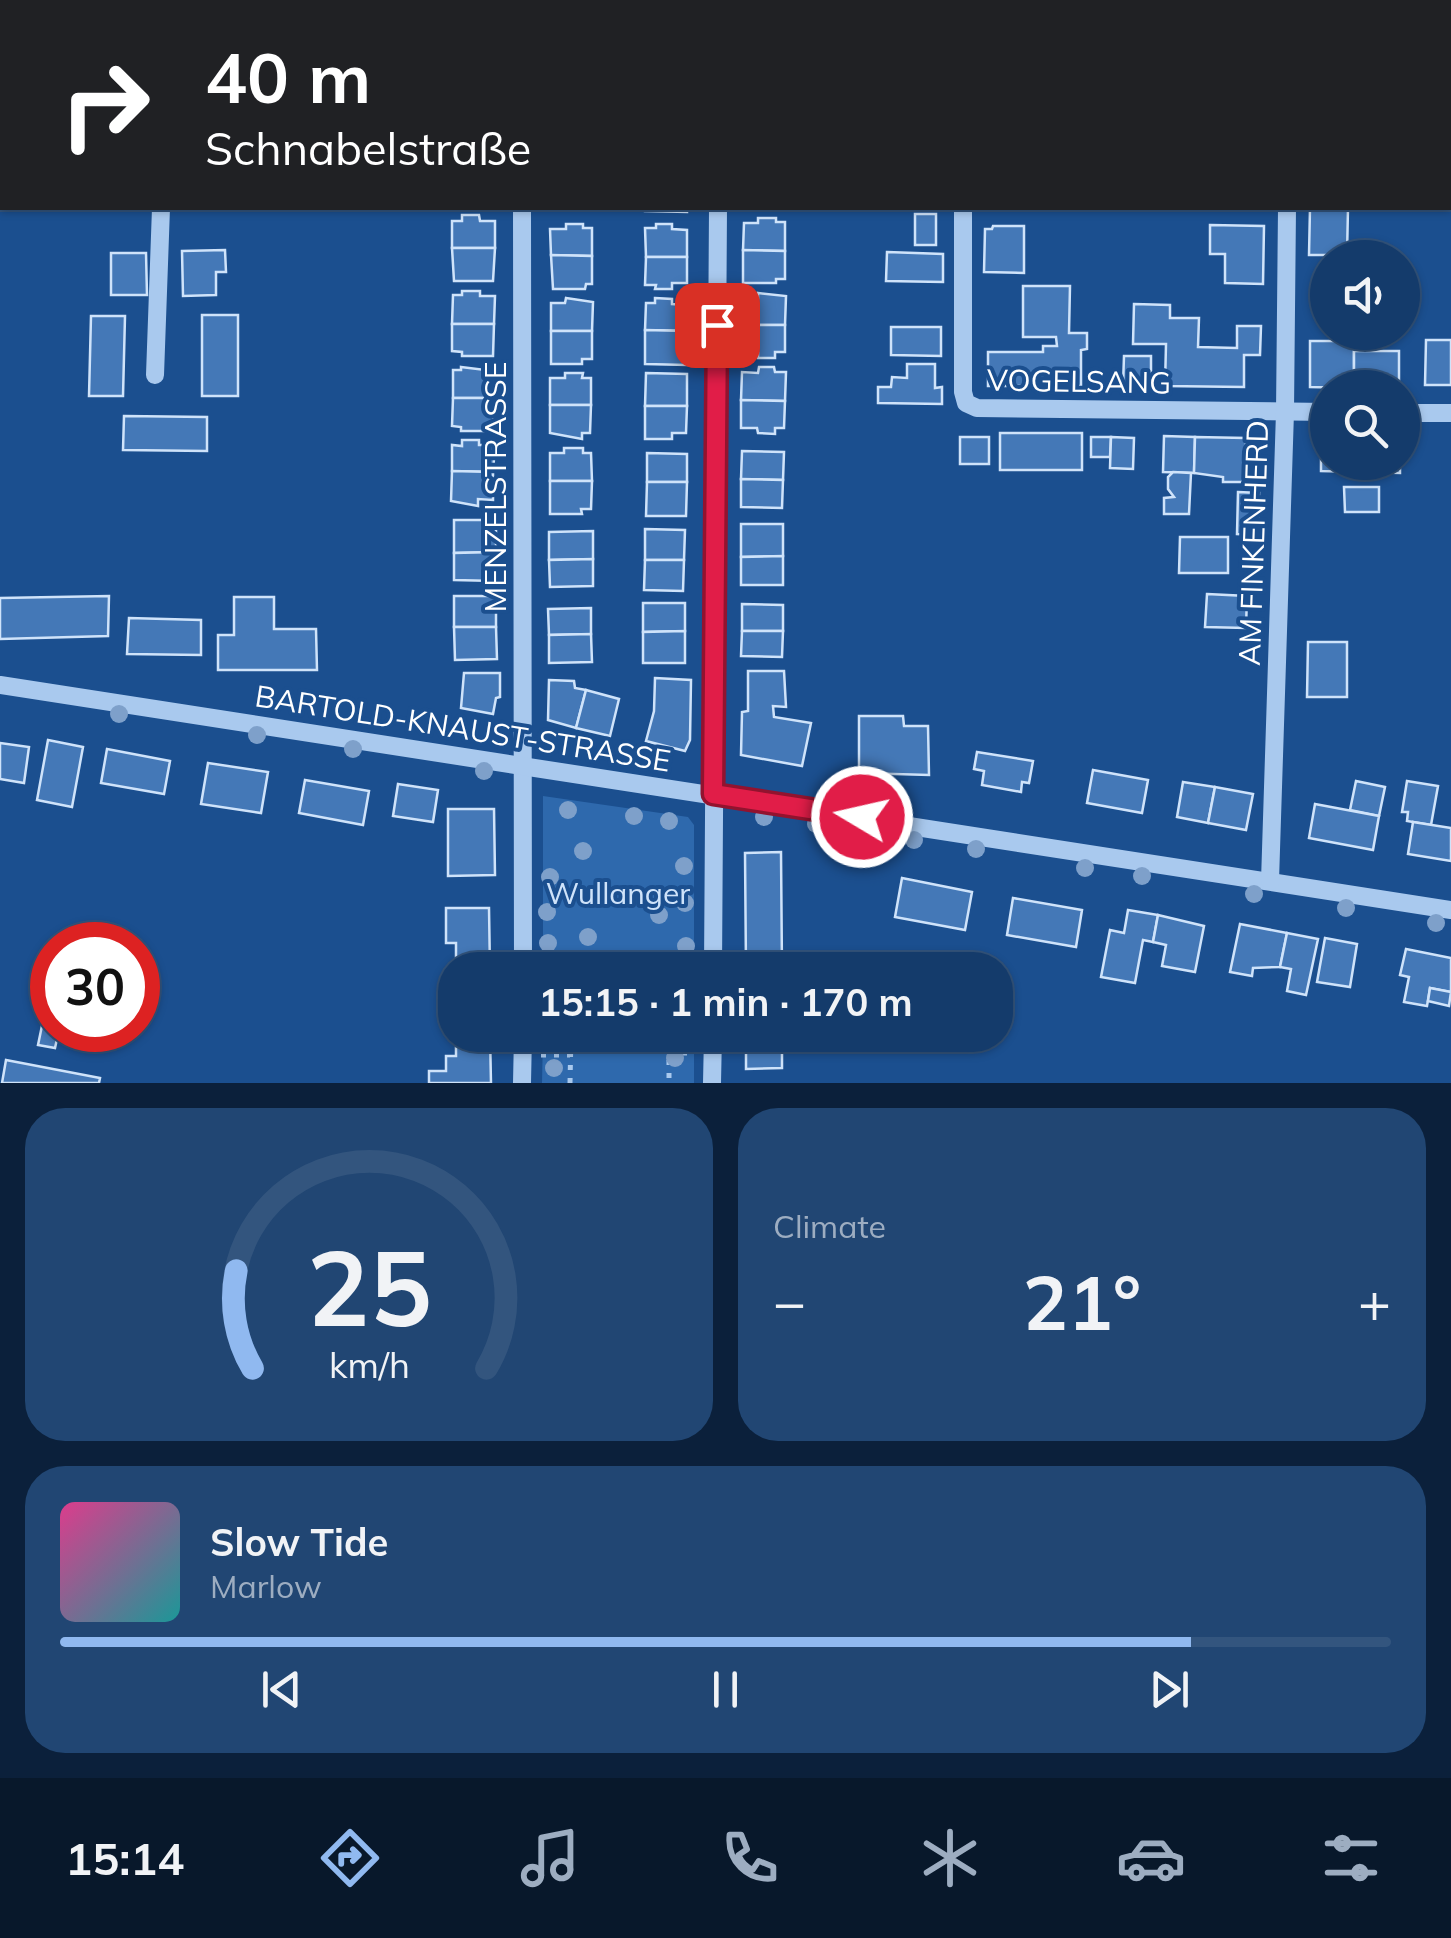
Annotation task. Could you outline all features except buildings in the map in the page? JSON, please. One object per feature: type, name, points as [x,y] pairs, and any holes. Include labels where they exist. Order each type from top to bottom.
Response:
[{"type":"street","points":[[155,375],[161,210]]},
{"type":"street","name":"MENZELSTRASSE","points":[[522,210],[523,766]]},
{"type":"street","points":[[713,952],[718,210]]},
{"type":"street","name":"VOGELSANG","points":[[963,210],[966,403],[977,408],[1310,412]]},
{"type":"street","name":"AM FINKENHERD","points":[[1270,880],[1285,412],[1287,210]]},
{"type":"street","points":[[1420,413],[1451,413]]},
{"type":"street","name":"BARTOLD-KNAUST-STRASSE","points":[[0,685],[1451,910]]},
{"type":"street","points":[[523,766],[523,952]]},
{"type":"street","points":[[712,1052],[712,1083]]},
{"type":"street","points":[[522,1055],[522,1083]]},
{"type":"path","points":[[570,1052],[570,1083]]},
{"type":"path","points":[[668,1083],[669,1052]]},
{"type":"path","points":[[522,1055],[570,1055]]},
{"type":"green space","name":"Wullanger","points":[[543,796],[688,817],[694,825],[694,952],[543,952]]},
{"type":"green space","points":[[543,1052],[694,1052],[694,1083],[542,1083]]},
{"type":"route","points":[[717,325],[713,794],[862,817]]}]
